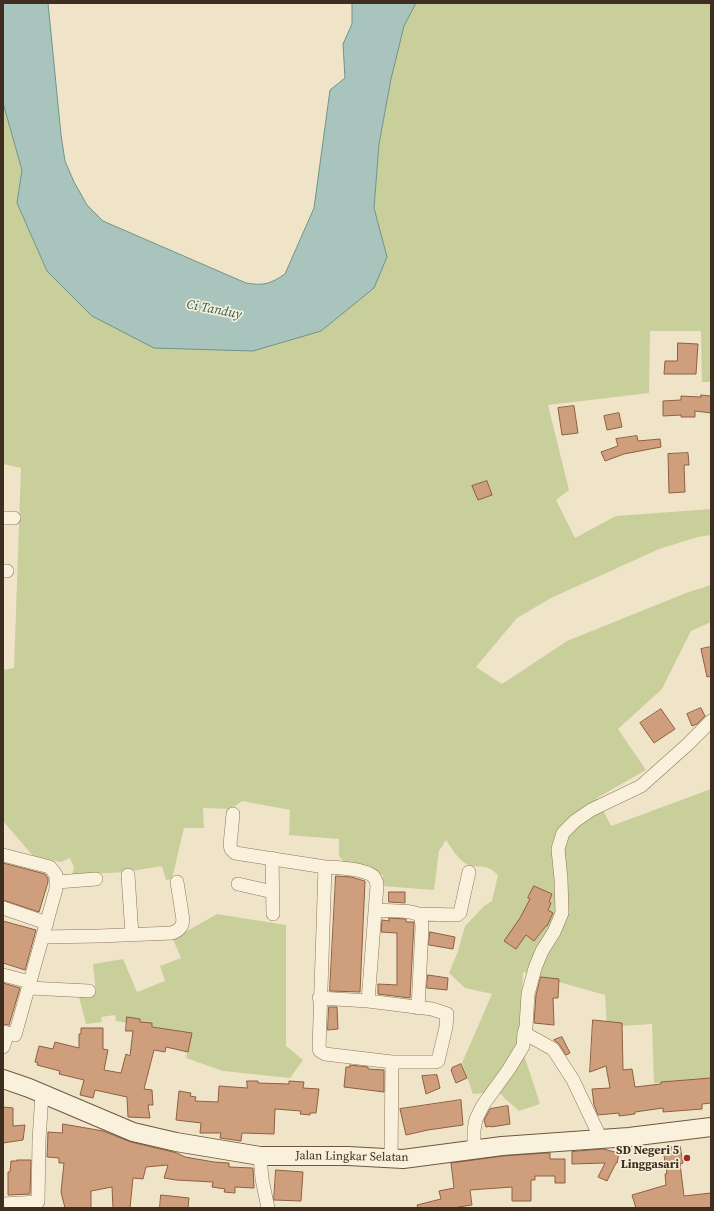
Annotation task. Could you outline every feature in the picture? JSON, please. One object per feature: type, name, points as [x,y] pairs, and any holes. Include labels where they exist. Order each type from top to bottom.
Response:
[{"type":"street","points":[[474,1150],[474,1130],[476,1119],[483,1105],[509,1069],[523,1046],[528,994],[535,968],[562,913],[558,849],[563,833],[575,821],[591,810],[641,786],[687,745],[711,721]]},
{"type":"street","points":[[233,814],[230,845],[232,851],[238,854],[324,867],[345,868],[374,876],[377,886],[368,1001]]},
{"type":"street","points":[[3,855],[50,867],[56,875],[57,882],[47,923],[15,1035],[5,1032],[3,1047]]},
{"type":"street","points":[[272,858],[273,914]]},
{"type":"street","points":[[319,998],[368,1001],[445,1012],[447,1015],[446,1027],[438,1060],[435,1062],[392,1062],[332,1056],[320,1052],[318,1046],[319,998],[324,867]]},
{"type":"street","points":[[375,910],[403,911],[420,914],[457,915],[460,913],[469,872]]},
{"type":"street","points":[[128,876],[132,935]]},
{"type":"street","points":[[57,882],[96,879]]},
{"type":"street","points":[[43,937],[172,933],[180,928],[182,920],[177,882]]},
{"type":"street","points":[[238,884],[273,892]]},
{"type":"street","points":[[3,908],[47,923]]},
{"type":"street","points":[[418,1008],[422,927],[422,918],[420,914]]},
{"type":"street","points":[[3,974],[29,985],[89,991]]},
{"type":"street","points":[[524,1033],[553,1049],[572,1080],[601,1139]]},
{"type":"street","points":[[391,1159],[392,1062]]},
{"type":"street","name":"Jalan Lingkar Selatan","points":[[3,1079],[133,1132],[176,1142],[260,1156],[348,1156],[391,1159],[430,1156],[502,1146],[601,1139],[711,1127]]},
{"type":"street","points":[[3,1204],[38,1202],[39,1140],[42,1094]]},
{"type":"street","points":[[260,1156],[262,1179],[268,1208]]},
{"type":"green space","points":[[416,3],[711,3],[711,382],[702,382],[701,331],[650,331],[649,393],[548,405],[569,490],[556,500],[575,538],[616,516],[711,509],[711,535],[698,537],[659,549],[551,598],[517,618],[476,667],[502,684],[567,641],[686,593],[711,585],[711,622],[691,631],[662,689],[618,729],[646,770],[597,798],[611,826],[711,789],[711,1083],[654,1083],[652,1024],[607,1027],[605,995],[523,972],[521,1026],[525,1058],[540,1104],[519,1111],[498,1092],[473,1094],[462,1063],[492,994],[465,988],[449,973],[458,951],[465,926],[484,906],[492,901],[498,875],[490,869],[469,865],[462,861],[446,840],[439,851],[434,890],[381,886],[383,875],[346,865],[339,856],[339,839],[289,835],[290,810],[242,801],[231,809],[203,808],[204,828],[184,828],[172,879],[166,880],[162,866],[126,872],[72,875],[74,867],[70,858],[61,862],[33,856],[3,821],[3,670],[14,668],[21,468],[3,464],[3,103],[22,170],[17,203],[47,271],[154,348],[387,257],[374,208],[379,144],[391,79],[404,26]]},
{"type":"green space","points":[[217,914],[286,925],[286,1046],[303,1060],[290,1078],[223,1071],[186,1058],[191,1033],[116,1021],[115,1015],[101,1017],[102,1022],[86,1024],[79,997],[96,993],[93,964],[123,959],[137,992],[165,981],[160,966],[181,958],[173,939]]},
{"type":"water","name":"Ci Tanduy","points":[[3,3],[48,3],[65,161],[74,182],[87,205],[103,221],[246,283],[262,284],[271,282],[285,274],[314,208],[330,90],[345,78],[343,44],[352,24],[352,3],[416,3],[404,26],[391,79],[379,144],[374,208],[387,257],[374,288],[321,331],[253,351],[154,348],[92,316],[47,271],[17,203],[22,170],[3,103]]},
{"type":"building","points":[[678,343],[698,344],[696,374],[664,374],[665,361],[677,361]]},
{"type":"building","points":[[701,395],[711,396],[711,413],[695,411],[695,417],[681,417],[681,415],[663,416],[663,401],[681,400],[681,396],[701,397]]},
{"type":"building","points":[[574,406],[578,433],[562,435],[558,408]]},
{"type":"building","points":[[619,413],[622,427],[607,430],[604,416]]},
{"type":"building","points":[[637,436],[638,441],[660,439],[661,447],[624,454],[605,461],[601,452],[618,446],[616,439]]},
{"type":"building","points":[[688,453],[689,465],[684,465],[685,492],[669,493],[668,454]]},
{"type":"building","points":[[487,481],[492,495],[478,500],[472,486]]},
{"type":"building","points":[[711,647],[711,676],[707,677],[701,649]]},
{"type":"building","points":[[701,708],[705,716],[697,724],[692,726],[687,714]]},
{"type":"building","points":[[661,709],[675,729],[654,743],[640,723]]},
{"type":"building","points":[[3,863],[45,874],[48,878],[39,912],[3,900]]},
{"type":"building","points":[[336,876],[351,877],[365,881],[360,992],[330,991]]},
{"type":"building","points":[[534,886],[552,894],[549,902],[551,903],[548,910],[553,913],[547,926],[534,941],[526,935],[516,949],[504,941],[520,918],[530,899],[528,898]]},
{"type":"building","points":[[389,892],[405,892],[405,903],[389,902]]},
{"type":"building","points":[[389,918],[406,919],[406,922],[414,922],[410,998],[378,994],[378,984],[397,985],[397,933],[381,932],[382,920],[389,921]]},
{"type":"building","points":[[3,921],[36,930],[25,970],[3,963]]},
{"type":"building","points":[[430,932],[455,937],[453,949],[429,945]]},
{"type":"building","points":[[428,975],[448,978],[447,990],[427,988]]},
{"type":"building","points":[[541,977],[559,979],[558,998],[553,998],[554,1025],[534,1023],[536,995]]},
{"type":"building","points":[[3,983],[20,988],[9,1025],[3,1024]]},
{"type":"building","points":[[329,1007],[337,1007],[338,1029],[328,1030]]},
{"type":"building","points":[[127,1017],[140,1019],[140,1022],[152,1023],[152,1027],[192,1033],[188,1052],[166,1047],[165,1052],[154,1050],[144,1089],[152,1090],[153,1105],[148,1105],[150,1118],[128,1117],[127,1097],[95,1090],[93,1098],[80,1095],[84,1080],[59,1074],[60,1071],[37,1065],[38,1063],[35,1062],[39,1046],[53,1049],[55,1042],[79,1048],[79,1034],[81,1034],[81,1028],[103,1028],[103,1049],[108,1050],[104,1070],[121,1073],[126,1054],[130,1056],[133,1031],[126,1031]]},
{"type":"building","points":[[593,1020],[622,1023],[623,1070],[632,1069],[635,1087],[661,1084],[661,1082],[711,1078],[711,1103],[702,1104],[702,1109],[663,1112],[663,1108],[619,1116],[619,1113],[598,1115],[594,1105],[592,1089],[610,1088],[606,1066],[590,1072]]},
{"type":"building","points":[[562,1037],[570,1053],[566,1055],[559,1044],[554,1040]]},
{"type":"building","points":[[461,1064],[467,1078],[456,1083],[451,1070],[452,1068]]},
{"type":"building","points":[[350,1065],[368,1067],[368,1069],[384,1070],[384,1092],[344,1087],[346,1067],[350,1067]]},
{"type":"building","points":[[437,1075],[440,1088],[426,1094],[422,1076]]},
{"type":"building","points":[[247,1081],[258,1081],[258,1083],[289,1084],[289,1081],[304,1082],[303,1088],[319,1089],[316,1113],[310,1113],[310,1115],[300,1114],[301,1111],[275,1109],[274,1134],[242,1133],[241,1141],[220,1138],[221,1133],[200,1133],[201,1123],[176,1120],[179,1091],[191,1093],[190,1096],[196,1097],[195,1101],[218,1102],[219,1086],[247,1088]]},
{"type":"building","points":[[461,1100],[463,1125],[406,1135],[400,1109]]},
{"type":"building","points":[[508,1106],[510,1124],[486,1127],[484,1120],[490,1109]]},
{"type":"building","points":[[3,1107],[13,1108],[13,1126],[25,1125],[23,1140],[3,1143]]},
{"type":"building","points":[[63,1124],[103,1131],[131,1142],[177,1153],[185,1157],[229,1163],[229,1167],[253,1168],[254,1188],[235,1187],[235,1193],[224,1192],[225,1189],[212,1187],[213,1182],[164,1178],[168,1165],[146,1167],[143,1179],[133,1178],[130,1208],[113,1208],[112,1187],[91,1191],[91,1208],[65,1208],[61,1192],[64,1163],[59,1163],[59,1158],[47,1157],[48,1132],[62,1133]]},
{"type":"building","points":[[680,1146],[683,1163],[680,1164],[684,1196],[711,1193],[711,1208],[636,1208],[632,1195],[666,1185],[665,1174],[667,1174],[663,1149]]},
{"type":"building","points":[[603,1149],[619,1153],[617,1163],[607,1181],[598,1177],[605,1163],[572,1164],[572,1152]]},
{"type":"building","points":[[550,1153],[550,1159],[565,1159],[565,1183],[555,1183],[555,1176],[535,1176],[535,1180],[531,1180],[531,1201],[512,1201],[512,1187],[470,1190],[472,1205],[458,1208],[418,1208],[417,1205],[441,1199],[439,1191],[454,1188],[451,1163],[503,1156]]},
{"type":"building","points":[[31,1160],[30,1194],[8,1195],[8,1172],[10,1172],[11,1161]]},
{"type":"building","points":[[276,1170],[303,1172],[301,1201],[274,1200]]},
{"type":"building","points":[[161,1195],[189,1198],[188,1208],[160,1208]]},
{"type":"place","name":"SD Negeri 5 Linggasari","points":[[687,1158]]}]
